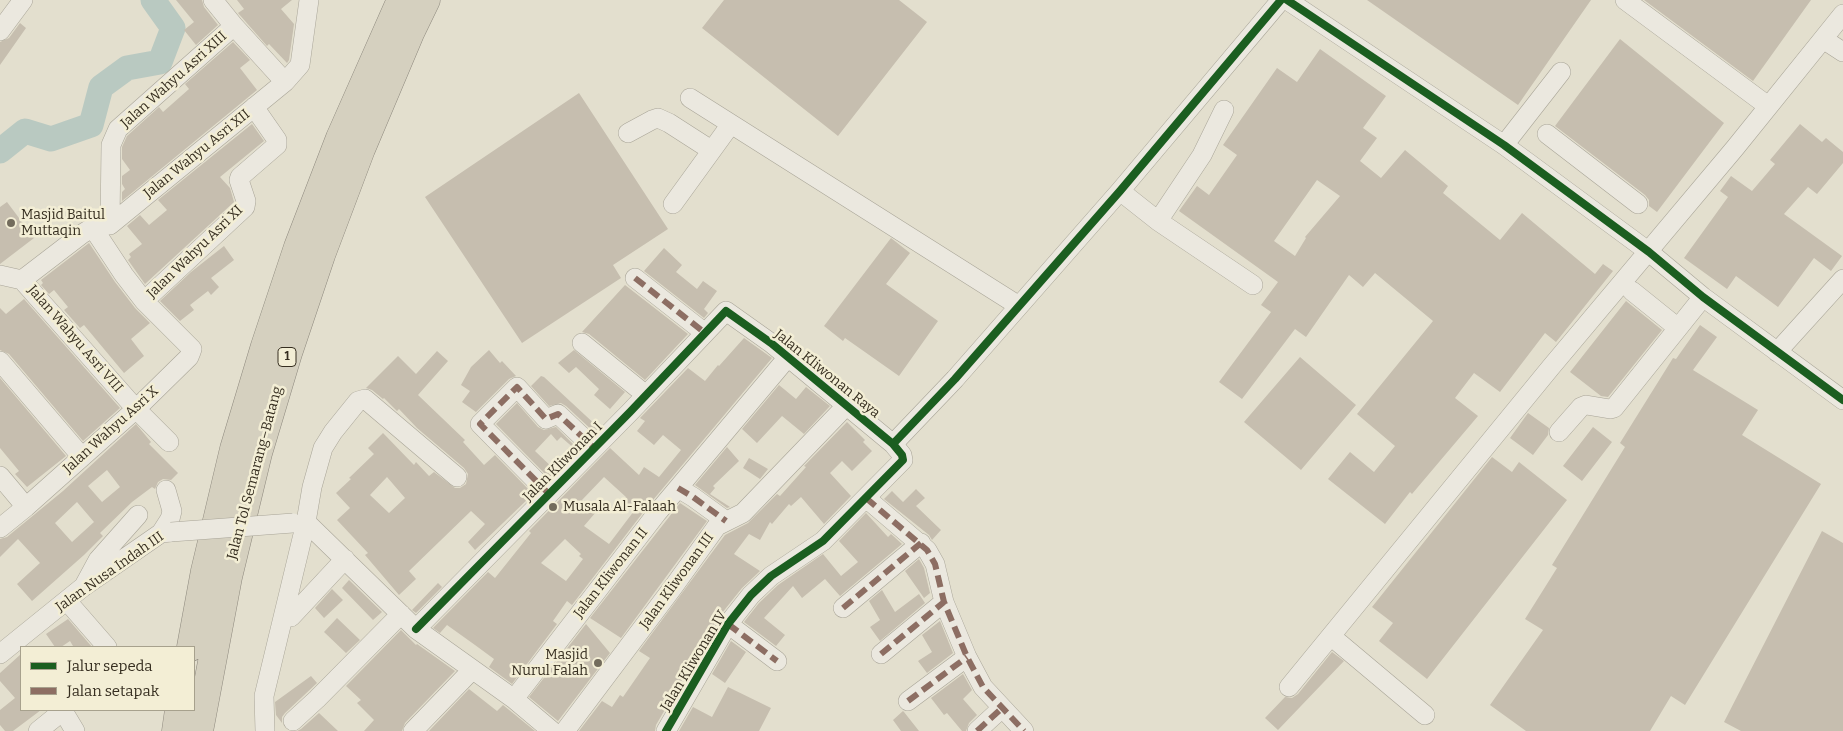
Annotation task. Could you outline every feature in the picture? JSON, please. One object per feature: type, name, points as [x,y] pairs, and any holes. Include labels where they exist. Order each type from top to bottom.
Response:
[{"type":"highway","name":"Jalan Tol Semarang–Batang","points":[[191,646],[204,571],[234,448],[274,319],[298,247],[340,138],[401,0]]},
{"type":"highway","name":"Jalan Tol Semarang–Batang","points":[[200,731],[228,577],[258,454],[288,353],[321,255],[361,149],[426,0]]},
{"type":"highway","points":[[176,731],[180,711]]},
{"type":"street","points":[[0,31],[23,0]]},
{"type":"street","points":[[213,0],[285,82]]},
{"type":"street","name":"Jalan Wahyu Asri XII","points":[[22,280],[82,234],[102,226],[285,82],[300,66],[309,0]]},
{"type":"street","points":[[893,444],[955,379],[1120,192],[1281,0]]},
{"type":"street","points":[[1287,0],[1504,145],[1649,252],[1703,296],[1843,400]]},
{"type":"street","points":[[1626,0],[1768,106]]},
{"type":"street","points":[[1289,687],[1843,14]]},
{"type":"street","name":"Jalan Wahyu Asri XIII","points":[[102,226],[111,145],[118,129],[234,26]]},
{"type":"street","points":[[1823,39],[1843,52]]},
{"type":"street","points":[[1504,145],[1561,72]]},
{"type":"street","points":[[690,98],[1019,306]]},
{"type":"street","name":"Jalan Wahyu Asri XI","points":[[144,302],[245,207],[246,201],[240,178],[277,144],[277,140],[254,107]]},
{"type":"street","points":[[1158,221],[1202,155],[1224,110]]},
{"type":"street","points":[[628,133],[658,118],[711,150]]},
{"type":"street","points":[[673,204],[731,124]]},
{"type":"street","points":[[1547,134],[1638,204]]},
{"type":"street","points":[[1575,197],[1594,170]]},
{"type":"street","points":[[1120,192],[1158,221],[1253,285]]},
{"type":"street","points":[[102,226],[124,275],[144,302]]},
{"type":"street","points":[[0,275],[22,280]]},
{"type":"street","points":[[635,278],[704,333]]},
{"type":"street","points":[[1777,352],[1843,279]]},
{"type":"street","name":"Jalan Wahyu Asri VIII","points":[[22,280],[136,409],[169,442]]},
{"type":"street","points":[[1632,291],[1678,328]]},
{"type":"street","points":[[1560,432],[1586,405],[1614,408],[1703,296]]},
{"type":"street","name":"Jalan Wahyu Asri X","points":[[0,528],[136,409],[189,357],[192,349],[144,302]]},
{"type":"street","name":"Jalan Kliwonan I","points":[[416,629],[726,311]]},
{"type":"street","name":"Jalan Kliwonan Raya","points":[[726,311],[788,357],[893,444]]},
{"type":"street","points":[[582,343],[646,395]]},
{"type":"street","name":"Jalan Kliwonan II","points":[[514,699],[657,513],[788,357]]},
{"type":"street","points":[[0,361],[82,457]]},
{"type":"street","points":[[549,494],[480,424],[517,386],[546,419],[558,414],[594,448]]},
{"type":"street","points":[[264,731],[264,696],[292,578],[300,522],[323,448],[332,432],[361,400],[364,400],[457,477]]},
{"type":"street","name":"Jalan Kliwonan III","points":[[565,731],[674,586],[716,526],[743,514],[846,406]]},
{"type":"street","name":"Jalan Kliwonan IV","points":[[666,731],[728,624],[751,595],[771,576],[823,540],[900,464],[902,458],[893,444]]},
{"type":"street","points":[[0,476],[26,507]]},
{"type":"street","points":[[678,488],[726,521]]},
{"type":"street","points":[[166,490],[172,510],[166,532]]},
{"type":"street","points":[[866,498],[921,543],[935,564],[944,602],[967,657],[983,687],[1024,731]]},
{"type":"street","points":[[84,587],[90,571],[98,560],[138,516]]},
{"type":"street","points":[[300,522],[345,559],[416,629],[514,699],[552,731]]},
{"type":"street","name":"Jalan Nusa Indah III","points":[[0,654],[84,587],[166,532],[300,522]]},
{"type":"street","points":[[843,608],[921,543]]},
{"type":"street","points":[[292,617],[345,559]]},
{"type":"street","points":[[292,578],[311,596]]},
{"type":"street","points":[[67,601],[106,646]]},
{"type":"street","points":[[880,654],[944,602]]},
{"type":"street","points":[[292,728],[317,699],[400,614]]},
{"type":"street","points":[[728,624],[777,661]]},
{"type":"street","points":[[1332,637],[1425,714]]},
{"type":"street","points":[[908,701],[967,657]]},
{"type":"street","points":[[413,731],[472,670]]},
{"type":"street","points":[[976,731],[1002,708]]},
{"type":"street","points":[[38,731],[63,711]]},
{"type":"street","points":[[65,711],[75,731]]},
{"type":"building","points":[[176,0],[202,0],[204,7],[218,25],[196,45],[184,30],[194,22]]},
{"type":"building","points":[[237,0],[292,0],[281,9],[294,24],[287,63],[269,44],[267,46],[238,13],[244,9]]},
{"type":"building","points":[[724,0],[899,0],[927,22],[838,136],[702,28]]},
{"type":"building","points":[[1367,0],[1591,0],[1518,105]]},
{"type":"building","points":[[1644,0],[1811,0],[1753,81]]},
{"type":"building","points":[[20,23],[26,28],[0,65],[0,42],[9,38]]},
{"type":"building","points":[[1620,39],[1724,123],[1657,212],[1649,206],[1649,200],[1645,195],[1555,126]]},
{"type":"building","points":[[233,42],[250,60],[240,68],[257,90],[122,201],[122,192],[125,189],[122,184],[122,176],[130,170],[122,159],[122,147],[127,136],[159,107],[163,112],[189,89],[185,84]]},
{"type":"building","points":[[1320,49],[1386,96],[1363,128],[1377,138],[1360,161],[1381,178],[1405,150],[1448,186],[1443,193],[1500,240],[1522,213],[1595,274],[1603,264],[1613,271],[1556,342],[1545,333],[1500,392],[1474,373],[1455,398],[1478,416],[1412,494],[1410,492],[1385,524],[1328,479],[1350,452],[1374,472],[1395,446],[1357,414],[1433,321],[1375,273],[1363,287],[1349,275],[1306,337],[1295,329],[1242,399],[1219,382],[1271,312],[1261,305],[1278,282],[1179,211],[1197,186],[1209,195],[1237,155],[1223,145],[1277,68],[1297,82]],"holes":[[[1317,180],[1340,196],[1305,237],[1295,256],[1274,241]]]},
{"type":"building","points":[[579,93],[668,229],[613,265],[621,278],[522,343],[425,197]]},
{"type":"building","points":[[252,124],[264,141],[220,177],[230,188],[234,202],[145,284],[128,260],[131,257],[129,254],[142,244],[127,226],[140,215],[149,225],[167,210],[158,200]]},
{"type":"building","points":[[1800,124],[1822,142],[1826,138],[1843,152],[1843,163],[1817,194],[1808,187],[1784,214],[1842,256],[1831,271],[1814,258],[1778,307],[1736,276],[1727,289],[1684,258],[1728,197],[1720,191],[1731,176],[1752,191],[1775,164],[1770,160]]},
{"type":"building","name":"Masjid Baitul Muttaqin","points":[[7,202],[34,238],[0,264],[0,207]]},
{"type":"building","points":[[891,238],[910,253],[886,284],[938,321],[899,376],[845,338],[843,341],[824,326]]},
{"type":"building","points":[[89,243],[115,282],[135,308],[150,323],[131,339],[144,356],[124,373],[84,325],[80,328],[64,310],[68,307],[54,290],[49,294],[41,285],[43,283],[41,280]]},
{"type":"building","points":[[224,246],[234,260],[211,278],[219,287],[211,295],[208,291],[190,305],[194,310],[180,321],[160,301],[191,272]]},
{"type":"building","points":[[664,248],[682,265],[676,272],[697,289],[703,281],[717,291],[704,309],[708,313],[704,318],[644,271]]},
{"type":"building","points":[[625,285],[688,334],[645,380],[589,334],[582,332]]},
{"type":"building","points":[[24,299],[120,408],[83,441],[9,354],[0,350],[0,308],[6,314]]},
{"type":"building","points":[[1626,301],[1662,330],[1608,397],[1601,396],[1570,372]]},
{"type":"building","points":[[1700,325],[1717,337],[1693,370],[1758,410],[1742,435],[1821,484],[1685,705],[1671,696],[1650,731],[1526,731],[1490,705],[1543,630],[1525,619],[1557,568],[1552,565],[1625,447],[1620,443],[1673,358],[1676,359]]},
{"type":"building","points":[[744,338],[772,358],[648,506],[572,605],[567,601],[553,621],[557,624],[512,684],[489,667],[494,659],[447,625],[440,633],[433,628],[488,572],[495,578],[531,533],[529,531],[610,448],[639,475],[644,467],[659,477],[681,450],[663,435],[654,445],[637,431],[645,421],[640,418],[688,368],[705,381]],"holes":[[[604,477],[626,497],[622,502],[634,511],[609,544],[584,526],[596,512],[582,500]],[[565,539],[581,554],[579,556],[583,559],[566,581],[541,563]]]},
{"type":"building","points":[[489,350],[500,363],[502,361],[516,376],[509,379],[476,412],[462,402],[470,391],[461,385],[471,367]]},
{"type":"building","points":[[574,350],[625,392],[610,409],[594,395],[599,389],[576,367],[569,373],[558,363]]},
{"type":"building","points":[[437,351],[448,361],[418,395],[465,440],[463,442],[484,465],[495,455],[533,494],[475,550],[468,542],[485,524],[471,511],[409,571],[416,579],[399,595],[365,555],[368,553],[337,520],[350,508],[336,493],[374,454],[368,448],[383,433],[414,465],[416,462],[429,476],[434,472],[455,488],[460,488],[466,484],[468,474],[464,468],[417,428],[399,409],[397,411],[384,398],[366,388],[398,356],[416,374]],"holes":[[[387,477],[405,498],[389,513],[370,495]]]},
{"type":"building","points":[[1300,357],[1356,405],[1301,470],[1244,422]]},
{"type":"building","points":[[541,376],[599,428],[594,432],[561,403],[549,406],[531,386]]},
{"type":"building","points":[[0,378],[66,456],[27,487],[15,474],[19,471],[0,448]]},
{"type":"building","points":[[779,385],[796,399],[806,387],[830,406],[804,434],[782,416],[757,443],[742,429]]},
{"type":"building","points":[[517,403],[538,427],[544,430],[556,427],[578,449],[576,450],[561,437],[557,441],[551,434],[535,451],[556,471],[549,478],[496,424]]},
{"type":"building","points":[[1528,413],[1549,428],[1548,435],[1533,455],[1510,438]]},
{"type":"building","points":[[847,422],[865,440],[863,442],[872,451],[852,471],[842,461],[830,473],[851,496],[824,524],[801,497],[791,506],[789,504],[772,524],[770,522],[760,540],[749,534],[734,554],[760,571],[742,588],[718,618],[656,725],[655,731],[579,731],[602,701],[612,707],[620,695],[623,697],[650,658],[639,651],[725,535],[748,523],[777,494],[780,496],[806,467],[804,466]]},
{"type":"building","points":[[136,424],[151,442],[149,444],[178,473],[171,480],[163,479],[158,482],[155,489],[152,487],[132,502],[100,533],[103,536],[84,555],[32,601],[17,584],[40,563],[18,539],[0,557],[0,539],[7,537],[63,491]],"holes":[[[107,470],[120,487],[102,502],[88,486]],[[77,502],[94,522],[72,542],[55,523]]]},
{"type":"building","points":[[1593,427],[1612,442],[1582,481],[1563,466]]},
{"type":"building","points":[[727,447],[739,461],[713,486],[715,488],[710,494],[730,507],[727,508],[695,485]]},
{"type":"building","points":[[1492,457],[1512,472],[1519,462],[1567,500],[1427,679],[1379,641],[1393,623],[1372,607]]},
{"type":"building","points":[[749,458],[768,469],[760,479],[743,468]]},
{"type":"building","points":[[916,489],[925,498],[916,506],[941,530],[932,540],[929,535],[884,499],[892,491],[903,502]]},
{"type":"building","points":[[680,503],[707,521],[621,638],[590,618]]},
{"type":"building","points":[[866,513],[888,537],[891,534],[902,544],[840,596],[825,579],[802,598],[793,586],[764,618],[785,635],[776,646],[744,622],[759,603],[778,585],[823,554],[841,576],[858,562],[839,541]]},
{"type":"building","points":[[1822,531],[1843,543],[1843,731],[1741,731],[1724,722]]},
{"type":"building","points":[[919,559],[924,568],[930,593],[924,598],[905,571]]},
{"type":"building","points":[[349,580],[382,612],[373,620],[342,588]]},
{"type":"building","points":[[438,583],[442,587],[416,613],[412,610]]},
{"type":"building","points":[[332,589],[343,600],[324,618],[315,608]]},
{"type":"building","points":[[882,590],[895,612],[919,594],[925,603],[880,641],[870,627],[880,620],[869,601]]},
{"type":"building","points":[[337,618],[360,640],[346,653],[324,632]]},
{"type":"building","points":[[68,619],[91,646],[73,646],[70,641],[62,646],[54,646],[46,634]]},
{"type":"building","points":[[940,621],[953,653],[927,673],[918,661],[932,652],[922,635]]},
{"type":"building","points":[[586,624],[610,653],[558,721],[529,697]]},
{"type":"building","points":[[401,630],[416,645],[455,671],[405,723],[402,731],[364,731],[374,720],[357,703],[361,700],[346,686]]},
{"type":"building","points":[[731,641],[746,652],[725,683],[712,674]]},
{"type":"building","points":[[1332,652],[1344,661],[1278,730],[1265,718],[1285,697],[1292,698],[1298,694]]},
{"type":"building","points":[[20,655],[20,711],[40,711],[13,731],[5,731],[0,725],[0,710],[15,698],[0,681],[0,673]]},
{"type":"building","points":[[963,674],[972,690],[963,699],[977,715],[969,723],[966,731],[962,731],[947,713],[944,715],[931,698]]},
{"type":"building","points":[[311,676],[317,683],[285,713],[282,717],[282,723],[276,715],[275,702]]},
{"type":"building","points":[[728,687],[771,708],[759,731],[679,731],[693,707],[712,717]]},
{"type":"building","points":[[469,689],[497,711],[503,705],[535,731],[429,731]]},
{"type":"building","points":[[903,711],[919,731],[901,731],[893,720]]},
{"type":"building","points":[[319,713],[338,731],[297,731],[301,729]]},
{"type":"waterway","points":[[0,151],[25,131],[51,139],[91,125],[101,87],[127,68],[160,62],[173,28],[153,0]]},
{"type":"marked path","points":[[635,278],[705,333]]},
{"type":"marked path","points":[[549,494],[480,424],[517,387],[546,419],[558,414],[594,448]]},
{"type":"marked path","points":[[678,488],[726,521]]},
{"type":"marked path","points":[[866,498],[927,550],[935,564],[944,602],[967,657],[983,687],[1024,731]]},
{"type":"marked path","points":[[843,608],[921,543]]},
{"type":"marked path","points":[[881,654],[944,602]]},
{"type":"marked path","points":[[728,624],[777,661]]},
{"type":"marked path","points":[[908,701],[967,657]]},
{"type":"marked path","points":[[977,731],[1002,708]]},
{"type":"cycle path","points":[[893,444],[955,379],[1120,191],[1281,0]]},
{"type":"cycle path","points":[[1287,0],[1504,145],[1649,252],[1703,297],[1843,400]]},
{"type":"cycle path","points":[[416,629],[630,412],[726,311],[771,343],[893,444],[902,455],[903,460],[823,541],[771,576],[751,595],[728,624],[666,731]]},
{"type":"place","name":"Masjid Baitul Muttaqin","points":[[11,223]]},
{"type":"place","name":"Musala Al-Falaah","points":[[553,507]]},
{"type":"place","name":"Masjid Nurul Falah","points":[[598,663]]}]
